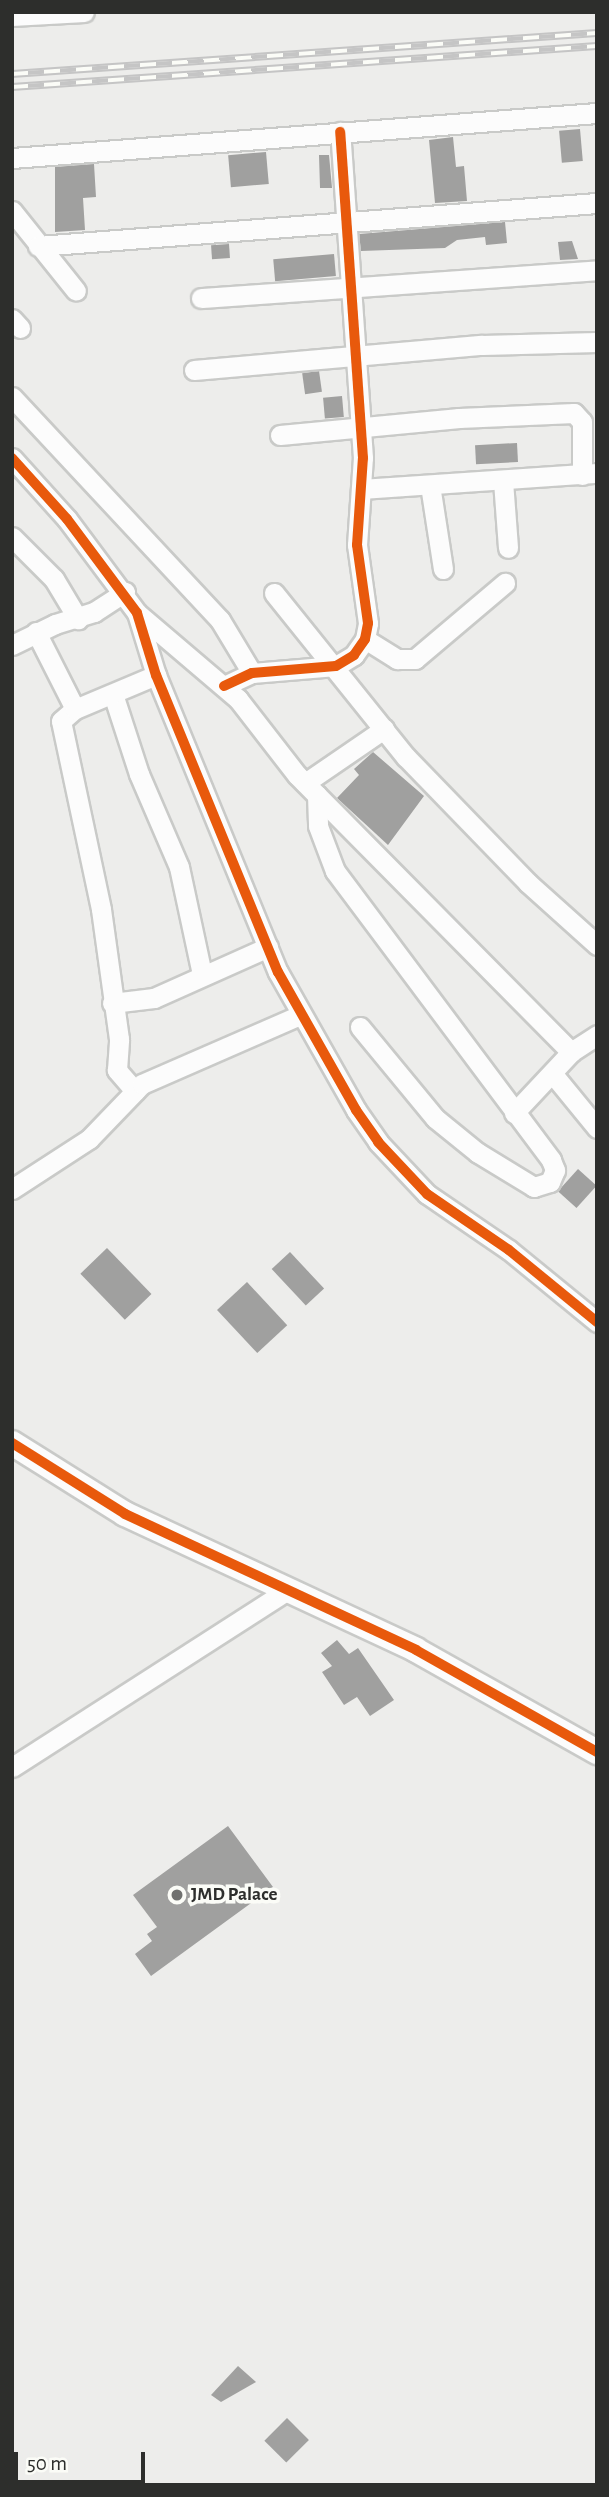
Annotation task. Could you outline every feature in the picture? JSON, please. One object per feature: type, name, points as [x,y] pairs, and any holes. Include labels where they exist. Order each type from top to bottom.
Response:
[{"type":"street","points":[[21,14],[84,12]]},
{"type":"street","points":[[12,158],[597,113]]},
{"type":"street","points":[[224,686],[252,673],[336,666],[354,655],[365,639],[368,623],[358,545],[361,427],[340,132]]},
{"type":"street","points":[[38,246],[348,219],[597,203]]},
{"type":"street","points":[[12,211],[76,291]]},
{"type":"street","points":[[201,298],[597,270]]},
{"type":"street","points":[[194,370],[357,356],[597,342]]},
{"type":"street","points":[[12,397],[220,620],[252,673]]},
{"type":"street","points":[[280,435],[575,413],[582,422],[589,474],[361,489]]},
{"type":"street","points":[[12,458],[125,592],[137,613],[156,675],[268,947],[300,1015],[356,1110],[401,1170],[427,1194],[509,1250],[597,1322]]},
{"type":"street","points":[[503,481],[508,548]]},
{"type":"street","points":[[430,485],[443,569]]},
{"type":"street","points":[[12,537],[54,579],[78,619]]},
{"type":"street","points":[[365,639],[397,659],[415,659],[505,583]]},
{"type":"street","points":[[12,645],[55,624],[78,619],[125,592]]},
{"type":"street","points":[[274,593],[336,666],[384,729],[528,883],[597,945]]},
{"type":"street","points":[[137,613],[224,686],[311,789],[571,1052]]},
{"type":"street","points":[[36,632],[70,711]]},
{"type":"street","points":[[12,1189],[89,1139],[126,1084],[100,909],[62,730],[70,711],[156,675]]},
{"type":"street","points":[[113,694],[139,774],[179,867],[202,974]]},
{"type":"street","points":[[311,789],[384,729]]},
{"type":"street","points":[[311,789],[318,827],[335,871],[555,1170],[542,1187],[534,1187],[478,1153],[435,1118],[360,1027]]},
{"type":"street","points":[[113,1003],[154,998],[202,974],[268,947]]},
{"type":"street","points":[[126,1084],[157,1077],[300,1015]]},
{"type":"street","points":[[514,1112],[571,1052],[595,1038]]},
{"type":"street","points":[[552,1073],[597,1128]]},
{"type":"street","points":[[12,1443],[125,1514],[416,1650],[597,1752]]},
{"type":"street","points":[[12,1767],[286,1591]]},
{"type":"building","points":[[580,129],[583,161],[562,163],[559,131]]},
{"type":"building","points":[[453,137],[456,167],[464,166],[467,201],[435,203],[429,140]]},
{"type":"building","points":[[266,152],[269,184],[231,187],[228,155]]},
{"type":"building","points":[[319,155],[329,155],[332,188],[320,188]]},
{"type":"building","points":[[94,164],[96,197],[83,198],[85,230],[55,232],[55,167]]},
{"type":"building","points":[[505,222],[507,243],[486,245],[485,237],[457,240],[445,248],[361,251],[359,234]]},
{"type":"building","points":[[572,241],[578,259],[560,260],[558,242]]},
{"type":"building","points":[[229,244],[230,258],[212,259],[211,245]]},
{"type":"building","points":[[334,254],[336,276],[275,281],[273,259]]},
{"type":"building","points":[[319,371],[322,392],[305,394],[302,373]]},
{"type":"building","points":[[342,396],[344,417],[325,419],[323,398]]},
{"type":"building","points":[[517,443],[518,462],[476,464],[475,445]]},
{"type":"building","points":[[373,752],[424,796],[388,845],[337,798],[359,775],[354,769]]},
{"type":"building","points":[[578,1169],[597,1186],[577,1208],[558,1191]]},
{"type":"building","points":[[107,1248],[151,1294],[125,1320],[80,1274]]},
{"type":"building","points":[[290,1252],[324,1289],[306,1306],[272,1269]]},
{"type":"building","points":[[247,1282],[287,1325],[257,1353],[217,1310]]},
{"type":"building","points":[[337,1640],[349,1654],[358,1648],[394,1700],[370,1716],[357,1697],[344,1705],[322,1672],[332,1666],[321,1653]]},
{"type":"building","points":[[228,1826],[273,1887],[151,1976],[135,1954],[152,1941],[147,1934],[157,1927],[133,1895]]},
{"type":"building","points":[[238,2366],[256,2382],[221,2402],[211,2395]]},
{"type":"building","points":[[287,2418],[309,2440],[286,2463],[264,2441]]},
{"type":"railway","points":[[12,74],[597,33]]},
{"type":"railway","points":[[12,87],[597,46]]},
{"type":"cycle path","points":[[224,686],[252,673],[336,666],[354,655],[365,639],[368,623],[357,545],[363,458],[340,132]]},
{"type":"cycle path","points":[[12,458],[67,519],[137,613],[156,675],[278,972],[356,1110],[378,1142],[427,1194],[509,1250],[597,1322]]},
{"type":"cycle path","points":[[12,1443],[125,1514],[416,1650],[597,1752]]},
{"type":"place","name":"JMD Palace","points":[[177,1895]]}]
